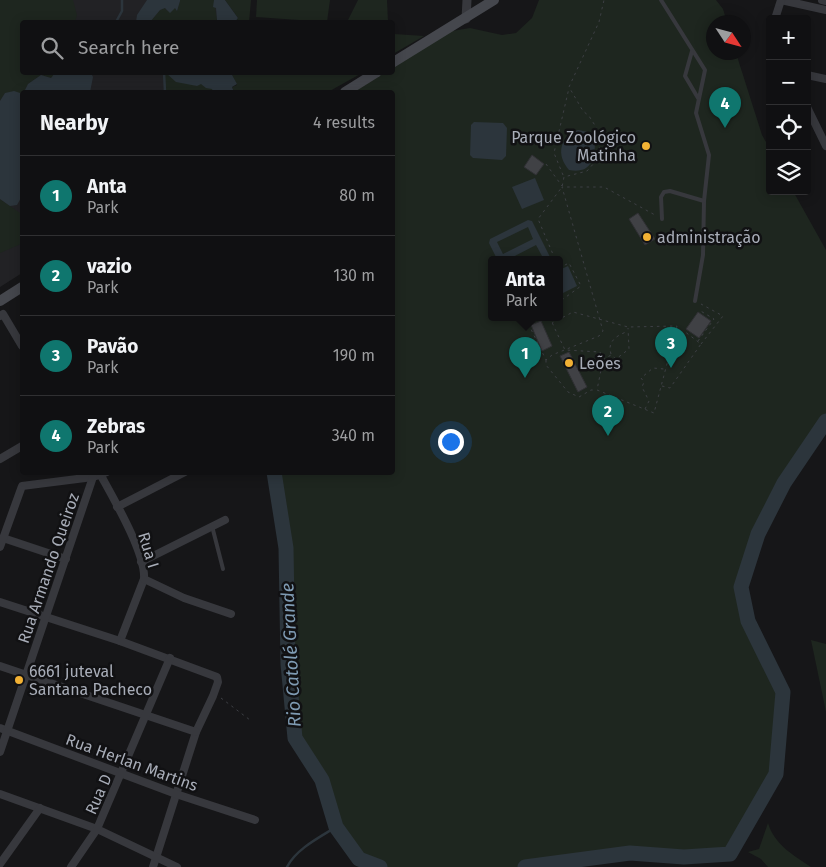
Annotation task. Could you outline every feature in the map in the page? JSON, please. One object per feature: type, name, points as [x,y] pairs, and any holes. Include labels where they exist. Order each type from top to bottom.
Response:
[{"type":"main road","points":[[395,61],[494,0]]},
{"type":"main road","points":[[348,90],[372,75]]},
{"type":"main road","points":[[0,301],[20,288]]},
{"type":"street","points":[[466,19],[467,0]]},
{"type":"street","points":[[776,15],[781,0],[826,10]]},
{"type":"street","points":[[822,0],[826,1]]},
{"type":"street","points":[[811,76],[826,78]]},
{"type":"street","points":[[811,115],[826,146]]},
{"type":"street","points":[[2,315],[20,343]]},
{"type":"street","points":[[0,448],[3,457],[20,447]]},
{"type":"street","points":[[0,547],[22,486],[100,475]]},
{"type":"street","name":"Rua I","points":[[100,475],[132,536],[144,571],[144,579],[184,598],[231,614]]},
{"type":"street","name":"Rua Armando Queiroz","points":[[0,752],[4,730],[27,674],[66,559],[100,475]]},
{"type":"street","points":[[118,507],[179,475]]},
{"type":"street","points":[[141,562],[225,520]]},
{"type":"street","points":[[3,538],[66,559]]},
{"type":"street","points":[[120,641],[144,579]]},
{"type":"street","points":[[0,602],[170,658],[217,677],[218,682],[196,732],[153,867]]},
{"type":"street","name":"Rua D","points":[[71,867],[97,829],[123,773],[145,715],[170,658]]},
{"type":"street","points":[[0,666],[196,732]]},
{"type":"street","name":"Rua Herlan Martins","points":[[4,730],[176,794],[255,820]]},
{"type":"street","points":[[0,794],[97,829],[177,867]]},
{"type":"street","points":[[0,864],[40,808]]},
{"type":"lane","points":[[661,0],[705,70],[696,113],[709,155],[704,201],[703,255],[697,302]]},
{"type":"lane","points":[[692,51],[685,74],[698,98]]},
{"type":"lane","points":[[662,220],[661,197],[664,192],[670,191],[704,201]]},
{"type":"lane","points":[[212,526],[223,569]]},
{"type":"path","points":[[554,256],[538,219],[562,186],[564,177],[554,153],[569,87],[599,22],[604,0]]},
{"type":"path","points":[[564,177],[588,171],[595,162],[600,150],[596,127],[589,116],[583,112],[569,87]]},
{"type":"path","points":[[546,164],[562,186],[602,331],[599,336],[547,358]]},
{"type":"path","points":[[562,186],[604,187],[662,220]]},
{"type":"path","points":[[563,266],[570,263],[581,286],[563,299]]},
{"type":"path","points":[[661,386],[670,388],[723,316],[697,302]]},
{"type":"path","points":[[698,341],[714,319],[699,310]]},
{"type":"path","points":[[527,321],[547,358],[546,365],[568,392],[579,397],[591,390],[596,390],[654,413],[677,326],[628,327],[573,312],[563,317]]},
{"type":"path","points":[[556,321],[552,323],[565,350]]},
{"type":"path","points":[[627,332],[616,336],[611,343],[611,355],[616,359],[629,349],[628,327]]},
{"type":"path","points":[[684,331],[701,344]]},
{"type":"path","points":[[565,350],[600,352],[603,360],[596,390]]},
{"type":"path","points":[[603,360],[611,355]]},
{"type":"path","points":[[645,409],[648,401],[642,387],[644,382],[642,378],[653,368],[665,369]]},
{"type":"path","points":[[607,398],[609,394]]},
{"type":"path","points":[[213,696],[222,699],[250,720]]},
{"type":"shaded area","points":[[0,0],[218,0],[222,20],[20,20],[20,75],[228,75],[229,90],[20,90],[20,274],[0,287]]},
{"type":"shaded area","points":[[0,0],[73,0],[77,15],[76,20],[20,20],[20,75],[41,75],[28,84],[25,90],[20,90],[20,93],[5,93],[0,101]]},
{"type":"shaded area","points":[[147,0],[180,0],[177,11],[175,8],[170,13],[165,8],[160,10],[152,20],[136,20],[137,15]]},
{"type":"shaded area","points":[[180,0],[214,0],[217,20],[152,20],[160,10],[165,8],[167,11],[175,8],[177,11]]},
{"type":"shaded area","points":[[214,0],[225,0],[238,18],[236,20],[217,20],[216,8],[213,7]]},
{"type":"shaded area","points":[[225,0],[251,0],[249,20],[236,20],[238,18]]},
{"type":"shaded area","points":[[257,0],[330,0],[327,20],[256,17]]},
{"type":"shaded area","points":[[358,0],[387,0],[388,20],[348,20]]},
{"type":"shaded area","points":[[539,0],[716,0],[725,15],[706,15],[706,60],[738,60],[762,135],[766,142],[766,195],[795,195],[826,250],[826,421],[784,483],[758,534],[741,587],[748,621],[783,692],[775,774],[730,854],[684,857],[630,853],[525,867],[380,867],[359,859],[336,827],[322,780],[295,738],[288,664],[286,548],[274,475],[395,475],[395,90],[353,90],[378,75],[395,75],[395,65],[446,32],[470,28],[502,35],[516,33],[532,18]]},
{"type":"shaded area","points":[[395,34],[424,36],[395,53]]},
{"type":"shaded area","points":[[41,75],[54,75],[51,78]]},
{"type":"shaded area","points":[[41,75],[51,78],[53,75],[92,75],[93,77],[90,90],[25,90],[28,84]]},
{"type":"shaded area","points":[[164,75],[184,75],[215,90],[165,90]]},
{"type":"shaded area","points":[[168,75],[232,75],[237,84],[232,87],[233,90],[212,90],[201,84],[197,86],[176,82]]},
{"type":"shaded area","points":[[232,75],[358,75],[332,90],[233,90],[232,87],[237,85]]},
{"type":"shaded area","points":[[14,91],[20,93],[20,200],[17,205],[10,206],[0,199],[0,101],[5,93]]},
{"type":"shaded area","points":[[474,122],[503,123],[507,128],[506,156],[502,160],[473,158],[470,155],[471,125]]},
{"type":"shaded area","points":[[578,130],[588,132],[595,141],[594,154],[590,164],[582,170],[576,171],[569,170],[562,159],[561,153],[563,142]]},
{"type":"shaded area","points":[[535,178],[544,200],[522,209],[512,187]]},
{"type":"shaded area","points":[[0,199],[20,213],[20,244],[0,253]]},
{"type":"shaded area","points":[[528,220],[532,221],[550,256],[542,256],[536,245],[515,256],[496,256],[489,243],[490,239]],"holes":[[[528,227],[533,239],[503,254],[497,242]]]},
{"type":"shaded area","points":[[568,266],[577,286],[563,293],[563,268]]},
{"type":"shaded area","points":[[811,640],[826,644],[826,712],[825,707]]},
{"type":"shaded area","points":[[768,823],[779,843],[811,867],[768,867],[761,859],[748,852],[759,849]]},
{"type":"building","points":[[532,155],[544,164],[536,175],[524,167]]},
{"type":"building","points":[[638,213],[655,239],[645,245],[629,219]]},
{"type":"building","points":[[698,312],[711,321],[699,338],[686,329]]},
{"type":"building","points":[[541,321],[552,346],[542,351],[531,325]]},
{"type":"building","points":[[569,352],[587,387],[578,392],[560,356]]},
{"type":"waterway","points":[[117,20],[122,11],[122,0]]},
{"type":"waterway","points":[[164,75],[165,90]]},
{"type":"waterway","name":"Rio Catolé Grande","points":[[525,867],[630,853],[684,857],[730,854],[776,774],[783,692],[748,621],[741,587],[758,534],[784,483],[826,421]]},
{"type":"waterway","name":"Rio Catolé Grande","points":[[274,475],[286,548],[288,664],[295,738],[322,780],[336,827],[359,859],[380,867]]},
{"type":"waterway","points":[[287,867],[302,849],[336,827]]},
{"type":"place","name":"Zebras","points":[[725,128]]},
{"type":"place","name":"Parque Zoológico Matinha","points":[[646,146]]},
{"type":"place","name":"administração","points":[[647,237]]},
{"type":"place","name":"Leões","points":[[569,363]]},
{"type":"place","name":"Pavão","points":[[671,368]]},
{"type":"place","name":"Anta","points":[[525,378]]},
{"type":"place","name":"vazio","points":[[608,436]]},
{"type":"place","name":"6661 juteval Santana Pacheco","points":[[19,680]]}]
